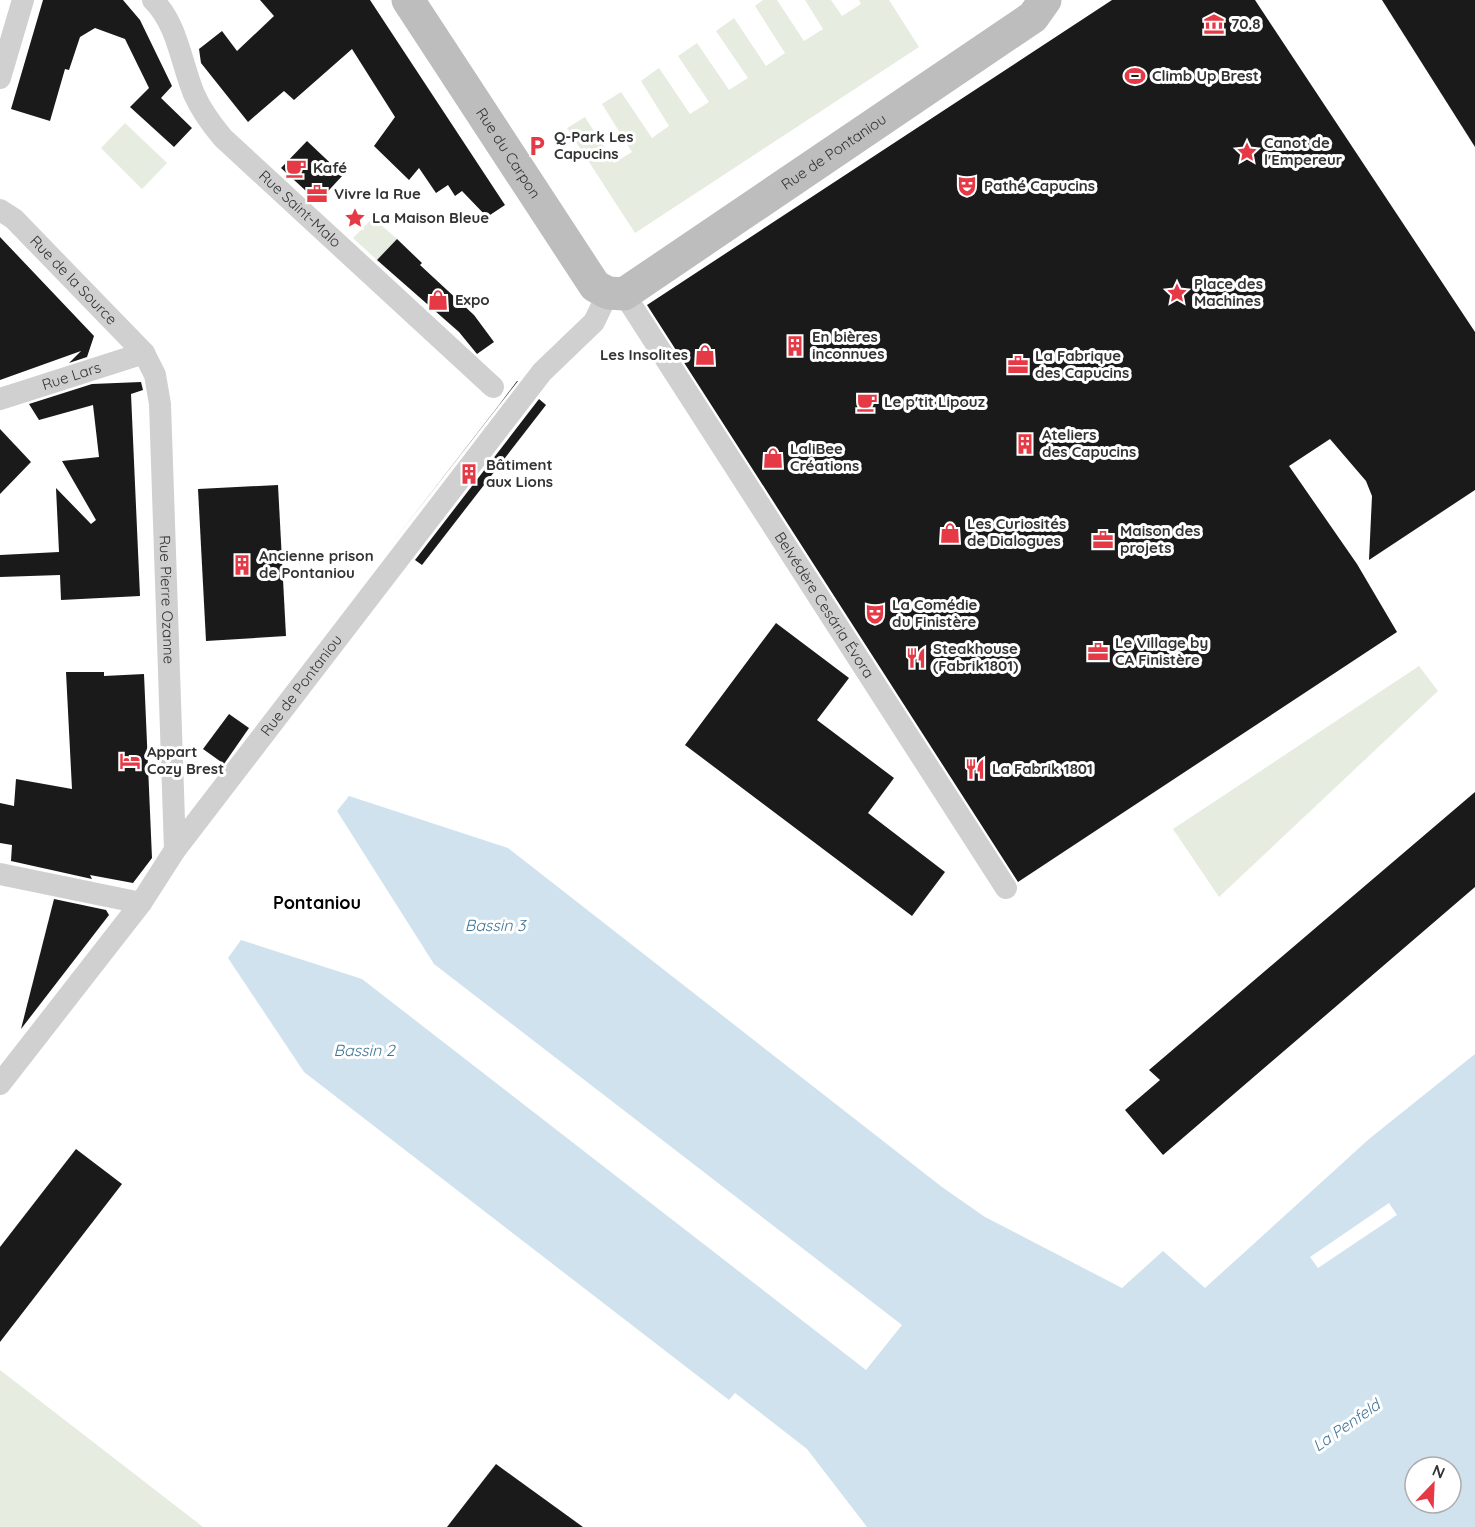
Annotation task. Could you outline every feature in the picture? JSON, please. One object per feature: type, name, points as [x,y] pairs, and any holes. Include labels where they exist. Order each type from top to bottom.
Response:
[{"type":"street","points":[[0,78],[6,34],[23,0]]},
{"type":"street","name":"Rue Saint-Malo","points":[[153,0],[168,21],[194,94],[210,123],[222,138],[493,387]]},
{"type":"street","name":"Rue du Carpon","points":[[408,0],[595,286],[616,294]]},
{"type":"street","name":"Rue de Pontaniou","points":[[0,1084],[141,903],[175,850],[542,372],[594,322],[616,294],[1034,17],[1045,0]]},
{"type":"street","name":"Rue de la Source","points":[[0,210],[14,219],[144,353]]},
{"type":"street","name":"Belvédère Cesária Évora","points":[[616,294],[1006,888]]},
{"type":"street","name":"Rue Lars","points":[[0,399],[144,353]]},
{"type":"street","name":"Rue Pierre Ozanne","points":[[144,353],[155,375],[160,404],[175,850]]},
{"type":"street","points":[[0,874],[141,903]]},
{"type":"shaded area","points":[[763,0],[777,0],[804,41],[823,29],[805,0],[831,0],[842,16],[861,4],[859,0],[889,0],[919,47],[635,233],[567,128],[585,117],[614,163],[632,152],[602,104],[621,92],[652,138],[669,126],[641,81],[659,68],[690,114],[709,102],[678,56],[697,43],[729,90],[748,78],[716,31],[734,18],[766,66],[785,53],[755,6]]},
{"type":"shaded area","points":[[125,123],[167,163],[142,189],[101,148]]},
{"type":"shaded area","points":[[373,218],[397,239],[377,260],[353,238]]},
{"type":"shaded area","points":[[1419,666],[1438,691],[1219,897],[1173,829]]},
{"type":"shaded area","points":[[0,1370],[203,1527],[0,1527]]},
{"type":"water","points":[[349,796],[508,848],[942,1187],[985,1217],[1122,1288],[1163,1251],[1205,1288],[1369,1139],[1475,1054],[1475,1527],[867,1527],[807,1449],[735,1393],[729,1400],[304,1072],[228,958],[241,940],[362,979],[866,1370],[902,1325],[434,964],[337,811]]},
{"type":"pier","points":[[1389,1203],[1397,1215],[1318,1268],[1310,1257]]},
{"type":"building","points":[[43,0],[123,0],[140,20],[172,86],[161,98],[192,128],[174,147],[130,107],[149,88],[125,39],[95,28],[80,37],[69,70],[65,69],[50,121],[11,109]]},
{"type":"building","points":[[260,0],[370,0],[505,205],[487,217],[462,191],[455,196],[448,185],[436,193],[419,168],[409,180],[374,146],[395,117],[352,49],[294,100],[284,91],[248,122],[201,63],[199,49],[222,31],[237,51],[274,16]]},
{"type":"building","name":"Ateliers des Capucins","points":[[1112,0],[1255,0],[1475,332],[1475,490],[1369,560],[1372,496],[1366,481],[1330,439],[1289,466],[1357,564],[1397,632],[1018,882],[647,305]]},
{"type":"building","points":[[1382,0],[1475,0],[1475,147]]},
{"type":"building","points":[[307,141],[343,175],[318,202],[281,168]]},
{"type":"building","points":[[0,237],[94,336],[87,357],[69,363],[81,351],[0,380]]},
{"type":"building","points":[[397,239],[422,263],[420,265],[474,315],[494,342],[477,354],[459,332],[377,260]]},
{"type":"building","points":[[518,381],[392,543],[499,405]]},
{"type":"building","points":[[141,382],[143,390],[131,394],[140,596],[61,600],[60,575],[0,577],[0,555],[59,552],[56,488],[91,524],[96,520],[62,461],[99,457],[93,405],[39,420],[29,404],[92,384]]},
{"type":"building","points":[[539,399],[546,405],[422,565],[415,560]]},
{"type":"building","points":[[0,429],[31,462],[0,494]]},
{"type":"building","name":"Ancienne prison de Pontaniou","points":[[278,485],[286,636],[206,641],[198,489]]},
{"type":"building","points":[[776,623],[849,678],[817,720],[894,778],[868,813],[945,872],[912,916],[685,745]]},
{"type":"building","points":[[66,672],[104,672],[104,676],[144,674],[152,858],[133,883],[90,875],[92,879],[11,861],[12,845],[0,843],[0,803],[14,806],[16,779],[72,789]]},
{"type":"building","points":[[229,714],[249,728],[224,764],[203,749]]},
{"type":"building","points":[[1475,792],[1475,887],[1163,1155],[1125,1110],[1160,1080],[1149,1070]]},
{"type":"building","points":[[54,899],[106,910],[109,915],[21,1029]]},
{"type":"building","points":[[76,1149],[122,1184],[0,1342],[0,1247]]},
{"type":"building","points":[[496,1464],[583,1527],[447,1527]]},
{"type":"place","name":"70.8","points":[[1214,24]]},
{"type":"place","name":"Climb Up Brest","points":[[1135,76]]},
{"type":"place","name":"Q-Park Les Capucins","points":[[537,146]]},
{"type":"place","name":"Canot de l'Empereur","points":[[1247,152]]},
{"type":"place","name":"Kafé","points":[[296,168]]},
{"type":"place","name":"Pathé Capucins","points":[[967,186]]},
{"type":"place","name":"Vivre la Rue","points":[[317,194]]},
{"type":"place","name":"La Maison Bleue","points":[[355,218]]},
{"type":"place","name":"Place des Machines","points":[[1177,293]]},
{"type":"place","name":"Expo","points":[[438,300]]},
{"type":"place","name":"En bières inconnues","points":[[795,346]]},
{"type":"place","name":"Les Insolites","points":[[705,355]]},
{"type":"place","name":"La Fabrique des Capucins","points":[[1018,365]]},
{"type":"place","name":"Le p'tit Lipouz","points":[[867,402]]},
{"type":"place","name":"Ateliers des Capucins","points":[[1025,444]]},
{"type":"place","name":"LaliBee Créations","points":[[773,458]]},
{"type":"place","name":"Bâtiment aux Lions","points":[[469,474]]},
{"type":"place","name":"Les Curiosités de Dialogues","points":[[950,533]]},
{"type":"place","name":"Maison des projets","points":[[1103,540]]},
{"type":"place","name":"Ancienne prison de Pontaniou","points":[[242,565]]},
{"type":"place","name":"La Comédie du Finistère","points":[[875,614]]},
{"type":"place","name":"Le Village by CA Finistère","points":[[1098,652]]},
{"type":"place","name":"Steakhouse (Fabrik1801)","points":[[916,658]]},
{"type":"place","name":"Appart Cozy Brest","points":[[130,761]]},
{"type":"place","name":"La Fabrik 1801","points":[[975,769]]},
{"type":"district","name":"Pontaniou","points":[[317,903]]},
{"type":"water label","name":"Bassin 3","points":[[495,925]]},
{"type":"water label","name":"Bassin 2","points":[[364,1050]]},
{"type":"water label","name":"La Penfeld","points":[[1346,1425]]}]
